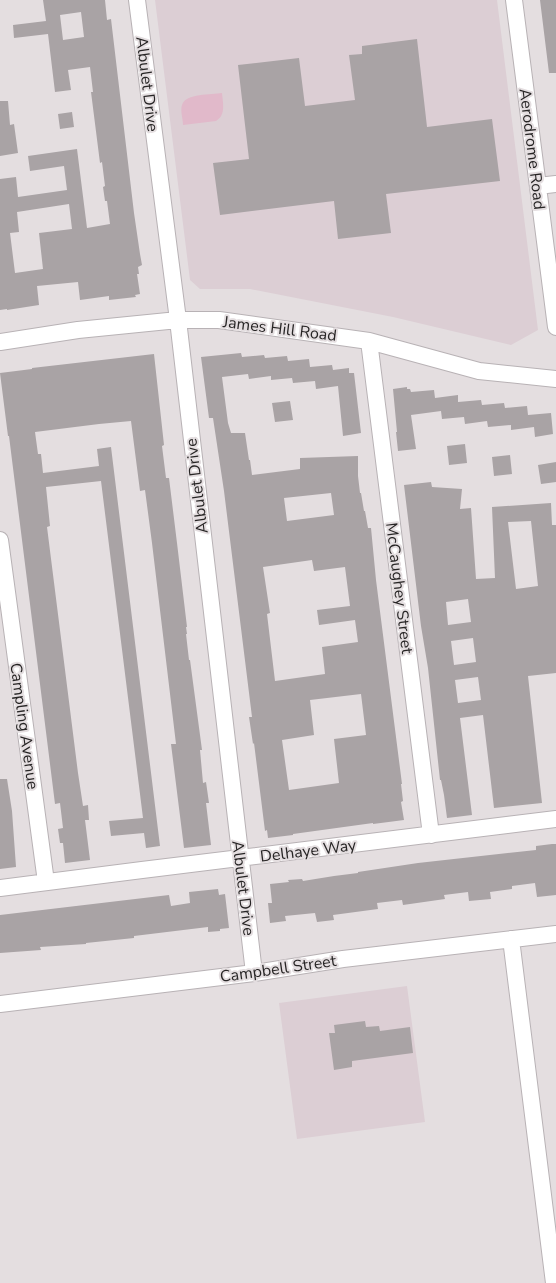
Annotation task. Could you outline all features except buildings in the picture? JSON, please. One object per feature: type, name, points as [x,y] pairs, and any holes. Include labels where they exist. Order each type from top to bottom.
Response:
[{"type":"street","name":"Albulet Drive","points":[[137,0],[178,320],[254,972]]},
{"type":"street","name":"Aerodrome Road","points":[[514,0],[556,327]]},
{"type":"street","points":[[538,186],[556,184]]},
{"type":"street","name":"James Hill Road","points":[[0,342],[78,330],[178,320],[219,320],[369,341],[478,371],[556,379]]},
{"type":"street","name":"McCaughey Street","points":[[369,341],[431,835]]},
{"type":"street","name":"Campling Avenue","points":[[0,546],[46,882]]},
{"type":"street","name":"Delhaye Way","points":[[0,888],[556,819]]},
{"type":"street","name":"Campbell Street","points":[[0,1004],[343,959],[556,934]]},
{"type":"street","points":[[511,939],[554,1283]]},
{"type":"shaded area","points":[[155,0],[497,0],[538,330],[511,345],[393,317],[250,289],[200,289],[190,280]]},
{"type":"shaded area","points":[[222,93],[223,109],[219,119],[183,125],[181,110],[184,101],[194,96]]},
{"type":"shaded area","points":[[407,986],[425,1122],[297,1139],[279,1003]]}]
